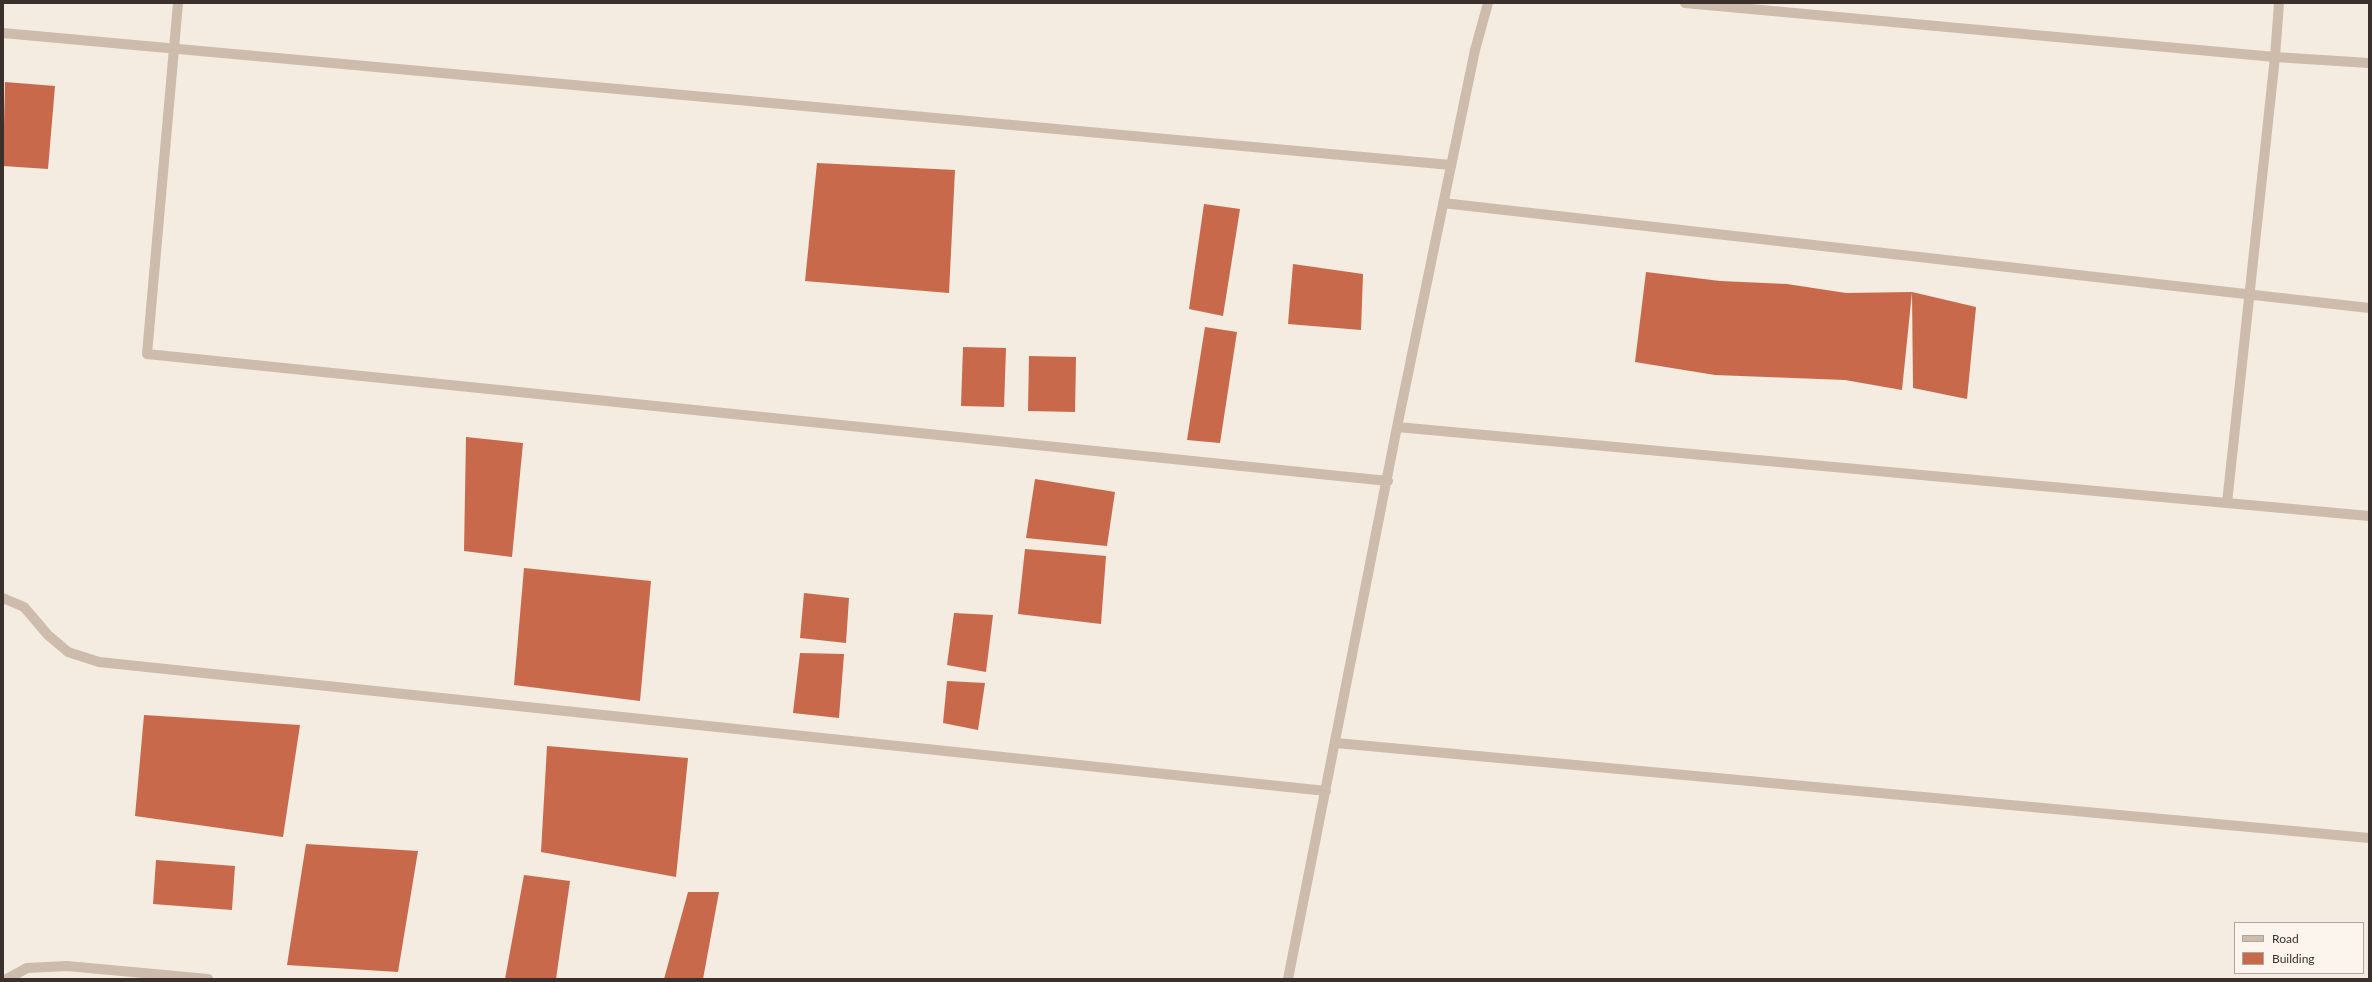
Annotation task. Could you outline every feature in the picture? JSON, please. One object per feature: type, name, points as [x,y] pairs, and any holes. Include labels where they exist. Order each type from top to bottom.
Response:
[{"type":"street","points":[[178,3],[147,354],[1388,481]]},
{"type":"street","points":[[1288,979],[1388,481],[1397,427],[1475,50],[1488,3]]},
{"type":"street","points":[[1685,3],[2275,57],[2369,63]]},
{"type":"street","points":[[2227,502],[2248,293],[2275,57],[2279,3]]},
{"type":"street","points":[[3,33],[1451,165]]},
{"type":"street","points":[[1443,203],[2248,293],[2369,308]]},
{"type":"street","points":[[1397,427],[2369,516]]},
{"type":"street","points":[[3,598],[24,607],[48,635],[68,652],[99,662],[1326,790]]},
{"type":"street","points":[[1336,743],[2369,838]]},
{"type":"street","points":[[7,979],[27,968],[67,966],[208,979]]},
{"type":"building","points":[[5,82],[55,86],[48,169],[3,166]]},
{"type":"building","points":[[817,163],[955,170],[949,293],[805,281]]},
{"type":"building","points":[[1204,204],[1240,209],[1223,316],[1189,309]]},
{"type":"building","points":[[1293,264],[1363,274],[1361,330],[1288,324]]},
{"type":"building","points":[[1646,272],[1720,281],[1787,284],[1846,293],[1912,292],[1902,390],[1845,380],[1715,375],[1635,362]]},
{"type":"building","points":[[1912,292],[1976,307],[1967,399],[1913,388]]},
{"type":"building","points":[[1205,327],[1237,332],[1220,443],[1187,440]]},
{"type":"building","points":[[963,347],[1006,348],[1004,407],[961,406]]},
{"type":"building","points":[[1029,356],[1076,357],[1075,412],[1028,411]]},
{"type":"building","points":[[466,437],[523,443],[512,557],[464,551]]},
{"type":"building","points":[[1035,479],[1115,492],[1107,546],[1026,538]]},
{"type":"building","points":[[1025,549],[1106,556],[1101,624],[1018,614]]},
{"type":"building","points":[[524,568],[651,581],[640,701],[514,685]]},
{"type":"building","points":[[804,593],[849,598],[846,643],[800,638]]},
{"type":"building","points":[[954,613],[993,615],[986,672],[947,665]]},
{"type":"building","points":[[800,653],[844,654],[839,718],[793,713]]},
{"type":"building","points":[[947,681],[985,683],[978,730],[943,723]]},
{"type":"building","points":[[144,715],[300,725],[283,837],[135,816]]},
{"type":"building","points":[[547,746],[688,758],[676,877],[541,852]]},
{"type":"building","points":[[306,844],[418,851],[398,972],[287,965]]},
{"type":"building","points":[[156,860],[235,866],[232,910],[153,904]]},
{"type":"building","points":[[524,875],[570,881],[556,979],[505,979]]},
{"type":"building","points":[[688,892],[719,892],[703,979],[664,979]]}]
